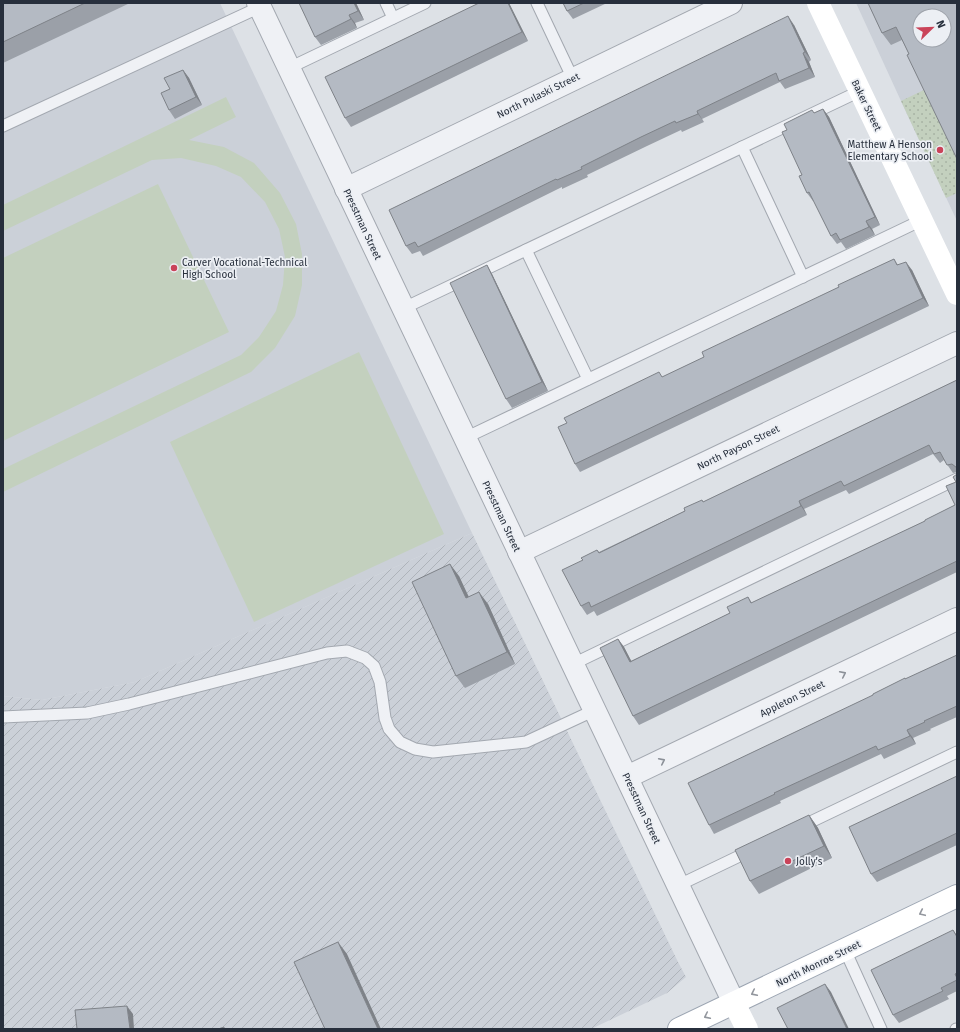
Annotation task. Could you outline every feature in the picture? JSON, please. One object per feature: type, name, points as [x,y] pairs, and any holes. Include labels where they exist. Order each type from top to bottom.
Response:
[{"type":"street","name":"North Pulaski Street","points":[[346,189],[731,3]]},
{"type":"street","name":"Baker Street","points":[[818,3],[957,294]]},
{"type":"street","name":"Presstman Street","points":[[259,5],[747,1029]]},
{"type":"street","name":"North Payson Street","points":[[519,552],[957,342]]},
{"type":"street","name":"Appleton Street","points":[[627,777],[957,619]]},
{"type":"street","name":"North Monroe Street","points":[[679,1029],[957,896]]},
{"type":"lane","points":[[386,3],[393,18]]},
{"type":"lane","points":[[289,68],[424,3]]},
{"type":"lane","points":[[537,3],[573,79]]},
{"type":"lane","points":[[3,126],[259,5]]},
{"type":"lane","points":[[404,308],[860,91]]},
{"type":"lane","points":[[742,148],[803,277]]},
{"type":"lane","points":[[465,438],[922,220]]},
{"type":"lane","points":[[526,250],[588,379]]},
{"type":"lane","points":[[573,664],[957,479]]},
{"type":"lane","points":[[3,717],[87,713],[136,702],[327,653],[347,651],[365,658],[374,666],[380,682],[385,718],[389,729],[400,742],[415,749],[433,752],[526,742],[595,710]]},
{"type":"lane","points":[[794,830],[957,752]]},
{"type":"lane","points":[[679,885],[765,844]]},
{"type":"lane","points":[[844,950],[881,1029]]},
{"type":"shaded area","name":"Carver Vocational-Technical High School","points":[[3,3],[220,3],[472,533],[135,682],[42,700],[3,696]]},
{"type":"shaded area","name":"Matthew A Henson Elementary School","points":[[856,3],[957,3],[957,221],[901,101]]},
{"type":"shaded area","points":[[472,533],[686,977],[667,993],[591,1029],[3,1029],[3,696],[42,700],[135,682]]},
{"type":"green space","points":[[926,89],[957,153],[957,193],[946,198],[901,101]]},
{"type":"green space","points":[[226,97],[236,117],[189,140],[224,147],[254,163],[280,193],[296,224],[302,254],[302,285],[295,316],[275,348],[251,372],[3,492],[3,469],[241,355],[259,337],[276,311],[283,285],[285,257],[279,229],[265,202],[241,177],[216,166],[181,158],[152,160],[3,231],[3,205]]},
{"type":"green space","points":[[158,184],[229,332],[3,441],[3,258]]},
{"type":"green space","points":[[359,352],[444,534],[254,622],[170,442]]},
{"type":"building","points":[[3,3],[85,3],[3,42]]},
{"type":"building","points":[[299,3],[354,3],[358,11],[349,15],[351,19],[315,37]]},
{"type":"building","points":[[479,3],[508,3],[522,32],[345,118],[325,77]]},
{"type":"building","points":[[563,3],[584,3],[567,11]]},
{"type":"building","points":[[868,3],[957,3],[957,159],[907,55],[909,54],[896,27],[882,33]]},
{"type":"building","points":[[788,16],[805,52],[803,53],[809,68],[779,81],[776,73],[697,111],[698,114],[676,123],[675,121],[641,137],[581,167],[582,169],[557,180],[556,179],[418,247],[415,242],[406,246],[389,210]]},
{"type":"building","points":[[183,70],[196,97],[169,110],[161,93],[170,89],[164,78]]},
{"type":"building","points":[[823,109],[875,217],[866,221],[869,227],[840,240],[836,233],[831,236],[809,192],[807,193],[799,176],[802,175],[782,132],[787,130],[784,124],[812,110],[814,113]]},
{"type":"building","points":[[894,259],[897,265],[906,262],[923,298],[575,464],[558,427],[567,423],[564,418],[659,372],[662,377],[704,357],[702,352],[839,287],[838,285]]},
{"type":"building","points":[[487,265],[542,382],[506,399],[450,283]]},
{"type":"building","points":[[957,380],[957,468],[952,464],[947,465],[940,452],[934,454],[929,445],[844,486],[841,481],[799,501],[801,506],[591,607],[589,602],[581,606],[562,570],[583,560],[581,558],[597,550],[599,553],[685,511],[684,508],[702,500],[703,502]]},
{"type":"building","points":[[957,474],[957,561],[633,716],[600,648],[618,639],[630,662],[730,613],[727,607],[748,597],[751,603],[925,521],[955,505],[946,486],[956,482],[953,477]]},
{"type":"building","points":[[450,564],[466,598],[479,592],[507,652],[456,676],[412,582]]},
{"type":"building","points":[[957,655],[957,706],[907,730],[910,736],[878,750],[876,746],[709,825],[688,783],[873,695],[905,678]]},
{"type":"building","points":[[957,776],[957,833],[871,874],[849,827]]},
{"type":"building","points":[[809,815],[824,846],[750,881],[735,850]]},
{"type":"building","points":[[953,930],[957,937],[957,973],[955,974],[957,980],[941,988],[943,991],[893,1015],[871,970]]},
{"type":"building","points":[[338,942],[378,1029],[325,1029],[294,962]]},
{"type":"building","points":[[825,984],[847,1029],[788,1029],[777,1008]]},
{"type":"building","points":[[127,1006],[130,1029],[77,1029],[75,1010]]},
{"type":"place","name":"Matthew A Henson Elementary School","points":[[940,150]]},
{"type":"place","name":"Carver Vocational-Technical High School","points":[[174,268]]},
{"type":"place","name":"Jolly’s","points":[[788,861]]}]
